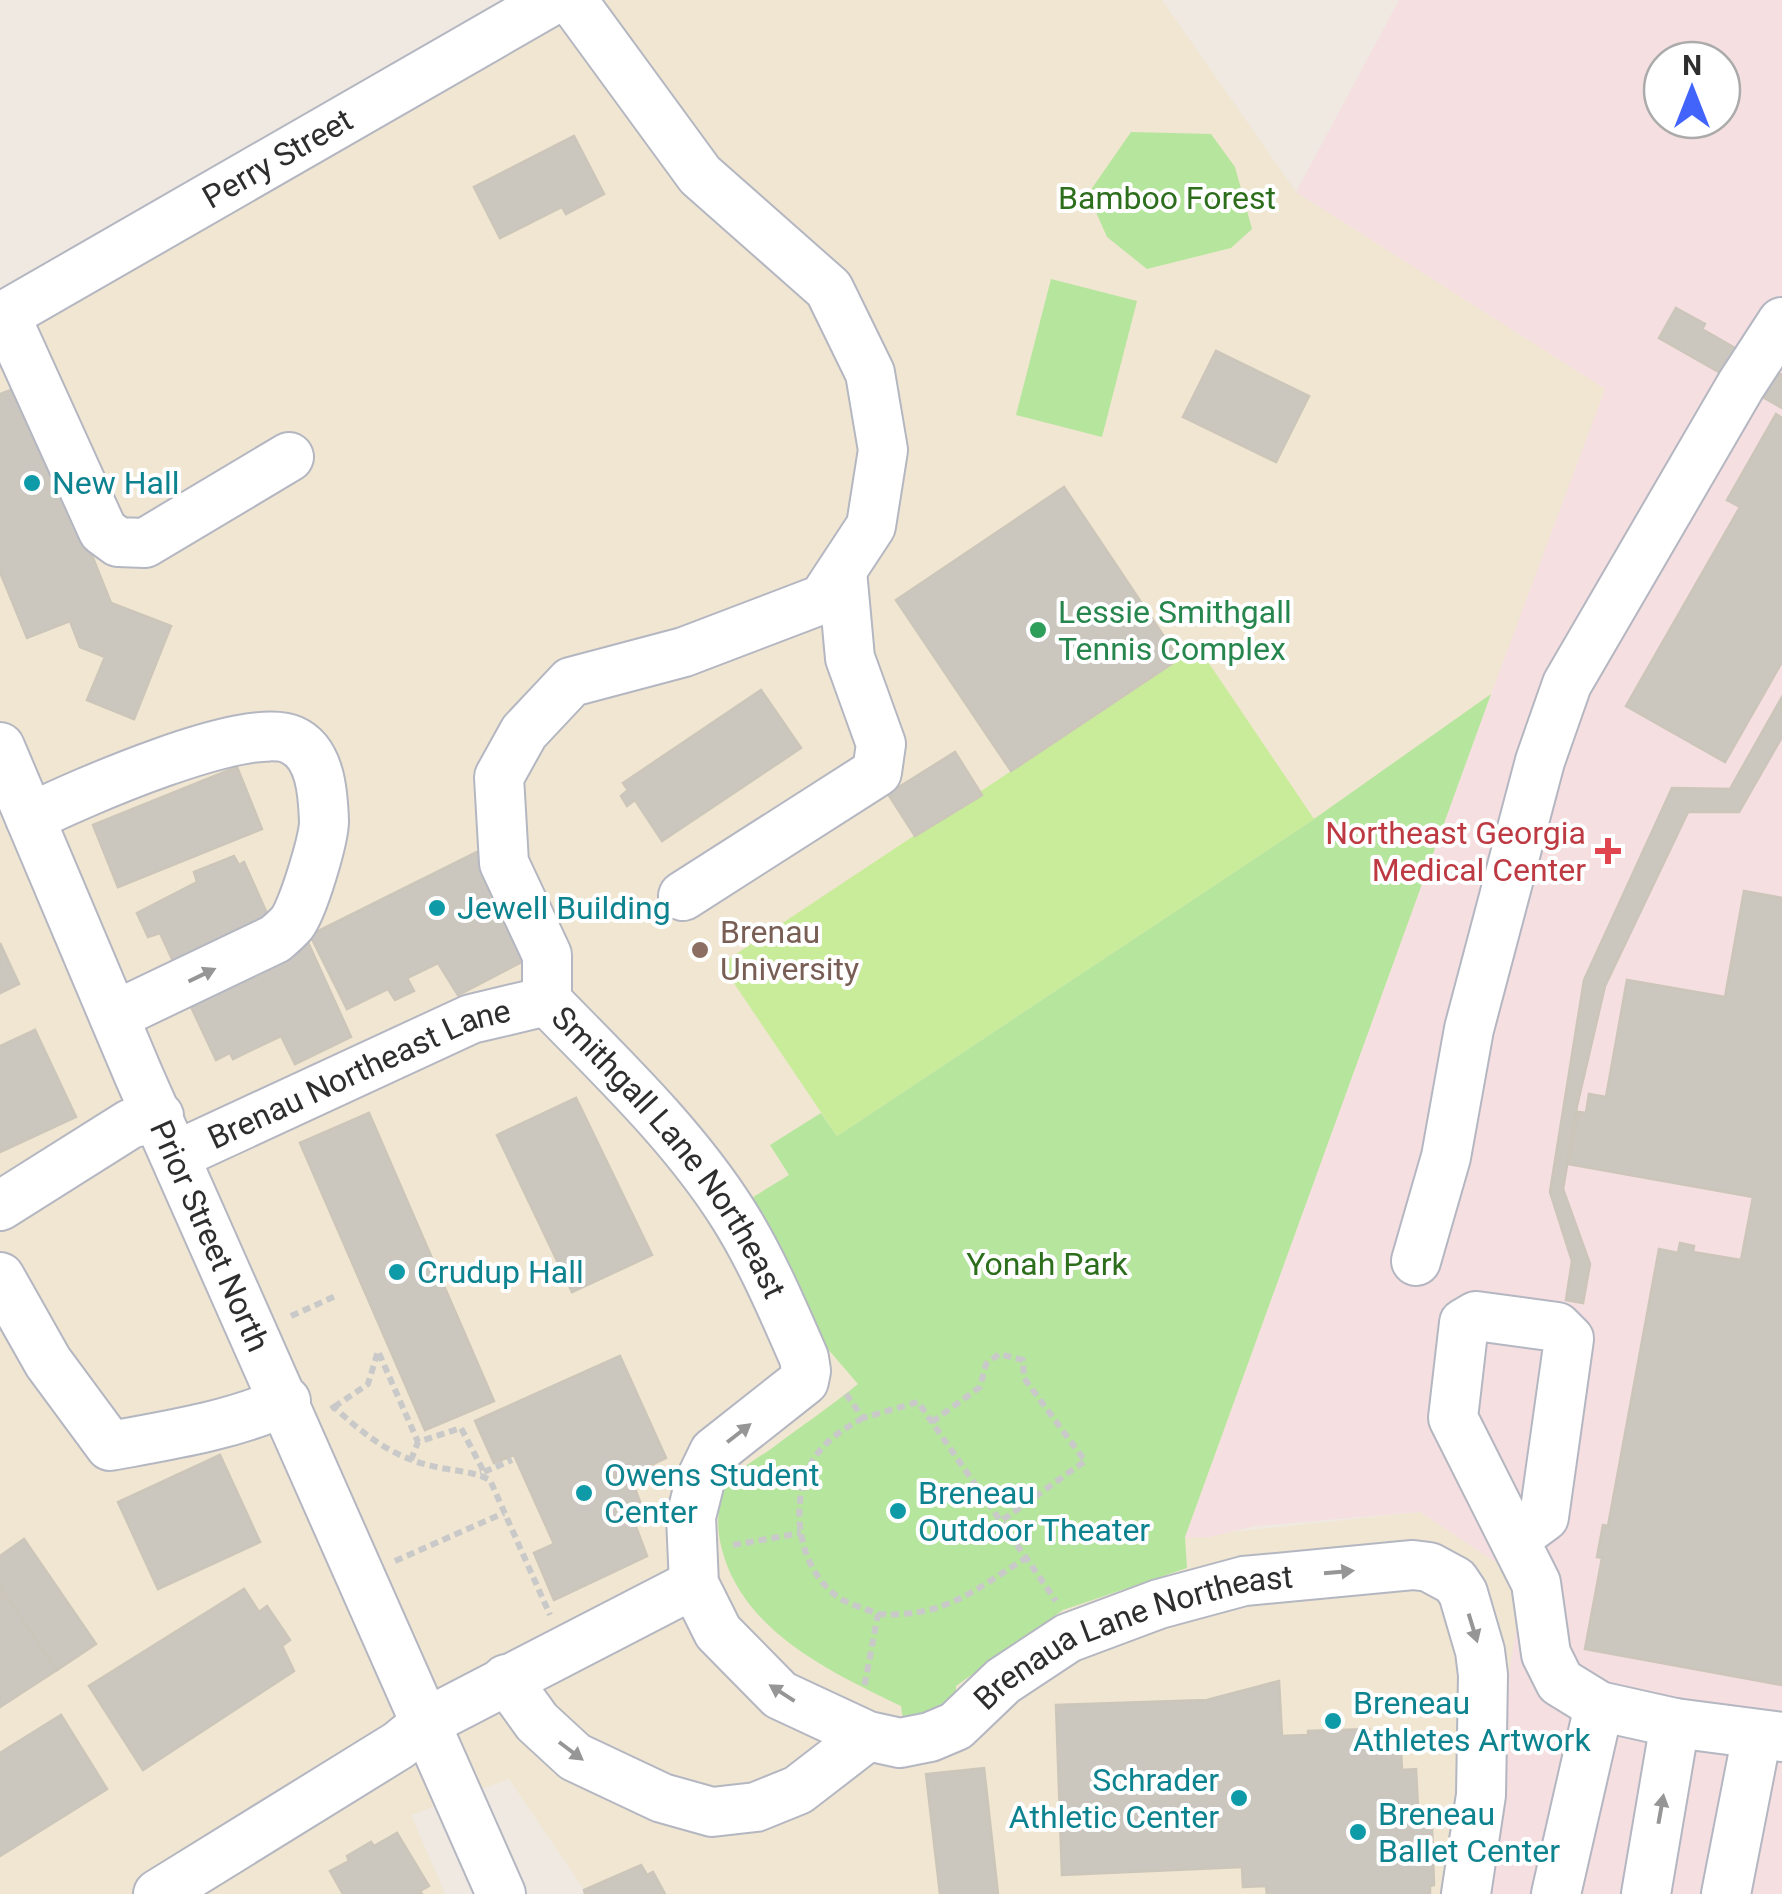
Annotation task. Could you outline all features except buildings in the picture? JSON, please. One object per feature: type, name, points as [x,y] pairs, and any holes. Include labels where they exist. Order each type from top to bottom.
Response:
[{"type":"street","name":"Perry Street","points":[[2,317],[553,0]]},
{"type":"street","name":"Smithgall Lane Northeast","points":[[572,0],[700,176],[829,288],[870,372],[882,450],[872,526],[823,600],[684,652],[571,682],[524,732],[499,777],[504,864],[547,955],[547,1001],[664,1126],[735,1216],[804,1358],[804,1380],[714,1452],[700,1481],[691,1517],[693,1569]]},
{"type":"street","points":[[2,317],[102,531],[118,542],[145,544],[289,457]]},
{"type":"street","points":[[1416,1261],[1446,1157],[1474,1010],[1540,761],[1567,684],[1741,385],[1782,322]]},
{"type":"street","points":[[683,896],[877,772],[881,744],[850,658],[842,571]]},
{"type":"street","points":[[30,818],[154,765],[240,740],[278,735],[296,741],[318,768],[324,836],[294,921],[275,939],[114,1016]]},
{"type":"street","name":"Prior Street North","points":[[0,747],[168,1136],[301,1407],[427,1722],[502,1894]]},
{"type":"street","name":"Brenau Northeast Lane","points":[[0,1206],[130,1124],[168,1136],[471,1019],[547,1001]]},
{"type":"street","points":[[0,1278],[48,1362],[110,1446],[301,1407]]},
{"type":"street","points":[[1514,1539],[1536,1582],[1546,1654],[1560,1682],[1599,1706],[1675,1723],[1770,1736],[1726,1894]]},
{"type":"street","name":"Brenaua Lane Northeast","points":[[693,1569],[718,1632],[780,1695],[868,1736],[900,1742],[956,1726],[1003,1680],[1068,1638],[1159,1604],[1244,1581],[1413,1565],[1429,1567],[1455,1581],[1463,1593],[1483,1675],[1481,1795],[1466,1894]]},
{"type":"street","points":[[158,1894],[399,1745],[427,1722],[693,1569]]},
{"type":"street","points":[[506,1679],[537,1722],[575,1756],[662,1798],[712,1812],[756,1807],[798,1790],[868,1736]]},
{"type":"street","points":[[1556,1894],[1599,1706]]},
{"type":"street","points":[[1646,1894],[1675,1723]]},
{"type":"path","points":[[276,1322],[338,1296]]},
{"type":"path","points":[[301,1407],[334,1407],[368,1384],[378,1352],[418,1442],[410,1460]]},
{"type":"path","points":[[932,1422],[980,1387],[986,1364],[999,1354],[1023,1360],[1024,1378],[1084,1461],[1001,1520]]},
{"type":"path","points":[[846,1394],[864,1418]]},
{"type":"path","points":[[1026,1558],[959,1600],[932,1612],[906,1616],[878,1614],[840,1598],[815,1572],[801,1533],[798,1511],[814,1458],[838,1432],[864,1418],[918,1402],[1063,1610]]},
{"type":"path","points":[[334,1407],[364,1435],[410,1460],[482,1473],[512,1460]]},
{"type":"path","points":[[418,1442],[461,1428],[482,1473],[490,1480],[554,1626]]},
{"type":"path","points":[[385,1565],[504,1513]]},
{"type":"path","points":[[693,1569],[801,1533]]},
{"type":"path","points":[[864,1688],[878,1614]]},
{"type":"shaded area","name":"Brenau University","points":[[606,0],[1162,0],[1296,192],[1606,389],[1186,1537],[1420,1512],[1524,1581],[1473,1894],[587,1894],[509,1779],[411,1815],[445,1894],[0,1894],[0,330]]},
{"type":"shaded area","name":"Northeast Georgia Medical Center","points":[[1399,0],[1782,0],[1782,1894],[1473,1894],[1524,1581],[1420,1512],[1254,1526],[1211,1537],[1185,1538],[1605,389],[1296,192]]},
{"type":"green space","name":"Bamboo Forest","points":[[1131,132],[1211,134],[1235,167],[1252,229],[1231,248],[1147,269],[1107,237],[1088,194]]},
{"type":"green space","points":[[1051,279],[1137,301],[1102,437],[1016,415]]},
{"type":"green space","points":[[1198,647],[1314,819],[837,1136],[721,964]]},
{"type":"green space","name":"Yonah Park","points":[[1491,694],[1185,1537],[1187,1568],[1063,1610],[956,1686],[955,1715],[903,1719],[901,1706],[816,1661],[766,1622],[745,1599],[730,1572],[720,1541],[719,1507],[734,1476],[858,1384],[802,1319],[750,1199],[789,1175],[770,1145],[821,1113],[837,1136],[1314,819]]},
{"type":"place","name":"New Hall","points":[[32,483]]},
{"type":"place","name":"Lessie Smithgall Tennis Complex","points":[[1038,630]]},
{"type":"place","name":"Northeast Georgia Medical Center","points":[[1608,851]]},
{"type":"place","name":"Jewell Building","points":[[437,908]]},
{"type":"place","name":"Brenau University","points":[[700,950]]},
{"type":"place","name":"Crudup Hall","points":[[397,1272]]},
{"type":"place","name":"Owens Student Center","points":[[584,1493]]},
{"type":"place","name":"Breneau Outdoor Theater","points":[[898,1511]]},
{"type":"place","name":"Breneau Athletes Artwork","points":[[1333,1721]]},
{"type":"place","name":"Schrader Athletic Center","points":[[1239,1798]]},
{"type":"place","name":"Breneau Ballet Center","points":[[1358,1832]]}]
